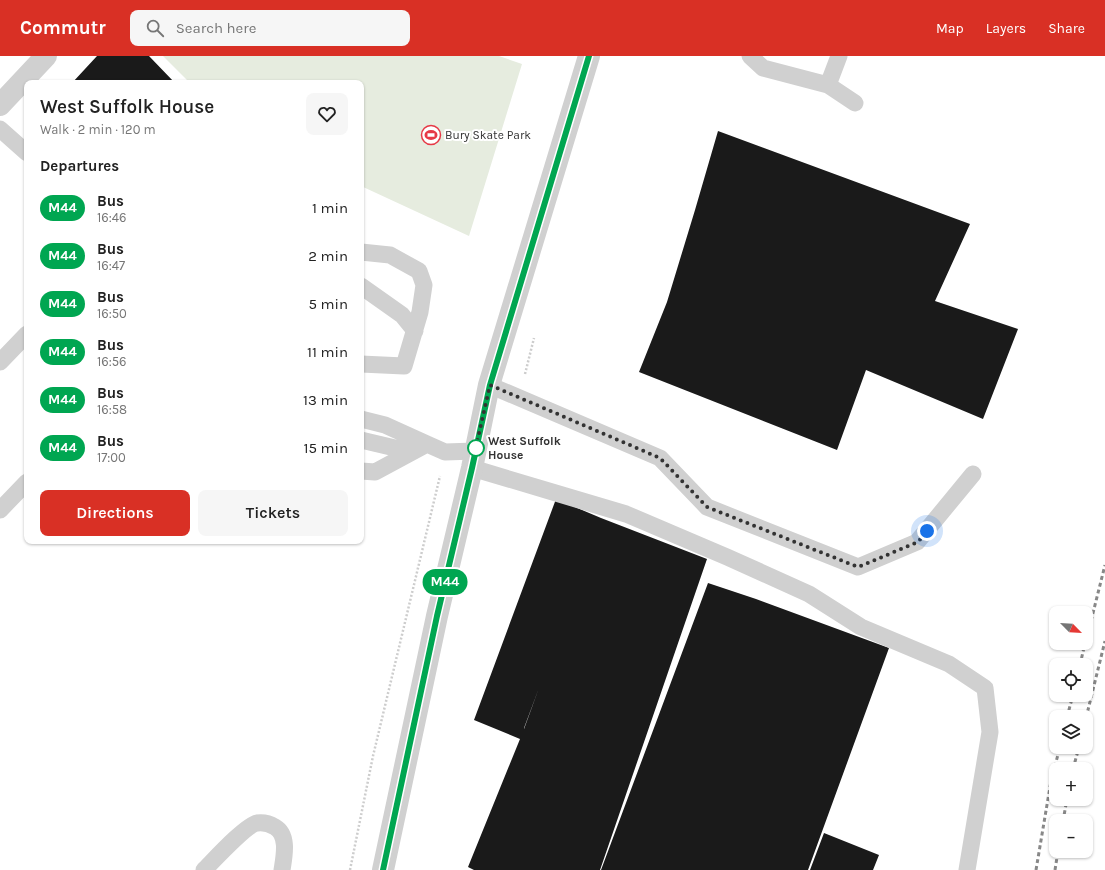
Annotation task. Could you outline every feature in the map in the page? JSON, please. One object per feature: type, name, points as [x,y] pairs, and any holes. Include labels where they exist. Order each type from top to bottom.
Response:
[{"type":"street","points":[[0,105],[46,56]]},
{"type":"street","points":[[383,870],[437,616],[490,385],[589,56]]},
{"type":"lane","points":[[750,56],[763,68],[828,85],[855,102]]},
{"type":"lane","points":[[828,85],[838,56]]},
{"type":"lane","points":[[0,129],[24,150]]},
{"type":"lane","points":[[364,252],[390,255],[418,271],[424,285],[420,312],[404,366],[364,364]]},
{"type":"lane","points":[[364,288],[402,315],[415,331]]},
{"type":"lane","points":[[0,362],[24,337]]},
{"type":"lane","points":[[490,385],[660,458],[707,507],[858,567],[918,542],[973,474]]},
{"type":"lane","points":[[364,420],[385,424],[420,448]]},
{"type":"lane","points":[[364,440],[445,452],[474,460],[626,514],[809,594],[861,627],[949,664],[986,688],[990,732],[966,870]]},
{"type":"lane","points":[[364,471],[375,472],[420,448]]},
{"type":"lane","points":[[0,510],[24,485]]},
{"type":"lane","points":[[204,870],[243,832],[256,823],[269,824],[279,829],[285,843],[282,870]]},
{"type":"path","points":[[350,870],[373,756],[445,452]]},
{"type":"shaded area","name":"Bury Skate Park","points":[[163,56],[499,56],[522,64],[469,236],[364,187],[364,80],[187,80]]},
{"type":"building","points":[[97,56],[149,56],[172,80],[75,80]]},
{"type":"building","points":[[718,131],[970,224],[935,301],[1018,329],[983,419],[866,370],[837,450],[639,372],[667,302]]},
{"type":"building","points":[[556,499],[707,559],[600,870],[474,870],[468,867],[520,739],[474,720]]},
{"type":"building","points":[[708,583],[889,648],[808,870],[601,870]]},
{"type":"building","points":[[824,833],[879,855],[873,870],[810,870]]},
{"type":"railway","points":[[1093,613],[1105,565]]},
{"type":"railway","points":[[1088,710],[1105,641]]},
{"type":"railway","points":[[1082,658],[1083,650]]},
{"type":"railway","points":[[1069,710],[1071,702]]},
{"type":"railway","points":[[1036,870],[1051,781],[1058,754]]},
{"type":"railway","points":[[1075,762],[1077,754]]},
{"type":"railway","points":[[1064,814],[1066,806]]},
{"type":"railway","points":[[1055,870],[1057,858]]},
{"type":"bus line","name":"M44","points":[[383,870],[437,616],[490,385],[589,56]]},
{"type":"place","name":"Bury Skate Park","points":[[431,135]]},
{"type":"place","name":"West Suffolk House","points":[[476,448]]},
{"type":"route","points":[[476,448],[475,451],[490,385],[660,458],[707,507],[858,567],[918,542],[927,531]]}]
